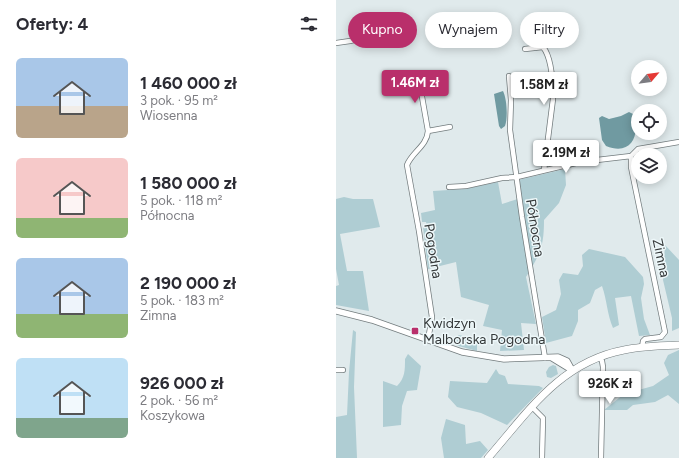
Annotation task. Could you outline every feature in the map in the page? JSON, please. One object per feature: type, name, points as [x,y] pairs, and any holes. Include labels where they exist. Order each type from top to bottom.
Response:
[{"type":"main road","points":[[488,458],[554,383],[572,370],[599,357],[625,349],[679,345]]},
{"type":"street","points":[[336,43],[348,42]]},
{"type":"street","points":[[525,49],[540,46],[546,50],[554,89],[554,99],[544,170]]},
{"type":"street","points":[[418,74],[428,131],[450,127]]},
{"type":"street","name":"Północna","points":[[509,76],[511,100],[510,130],[545,358]]},
{"type":"street","name":"Pogodna","points":[[428,131],[428,137],[408,161],[407,165],[432,316],[428,340]]},
{"type":"street","points":[[644,148],[679,142]]},
{"type":"street","points":[[449,187],[466,186],[502,178],[517,177],[580,162],[631,156]]},
{"type":"street","name":"Zimna","points":[[634,184],[664,332],[661,337],[645,339],[643,341],[642,348]]},
{"type":"street","points":[[336,311],[372,320],[462,352],[484,357],[504,359],[558,357],[567,361],[572,370]]},
{"type":"street","points":[[599,357],[602,361],[603,367],[601,458]]},
{"type":"street","points":[[552,358],[572,370]]},
{"type":"street","points":[[564,365],[564,375]]},
{"type":"street","points":[[336,370],[343,370]]},
{"type":"street","points":[[532,407],[543,418],[542,458]]},
{"type":"shaded area","points":[[503,91],[506,103],[507,118],[505,126],[501,129],[499,126],[494,94]]},
{"type":"shaded area","points":[[629,112],[631,113],[632,142],[628,146],[622,148],[606,146],[602,140],[599,118],[602,116],[609,119]]},
{"type":"shaded area","points":[[565,169],[566,185],[559,203],[544,220],[542,244],[535,262],[526,277],[536,324],[521,323],[524,350],[500,351],[502,330],[483,326],[489,305],[461,297],[456,262],[428,269],[423,227],[427,226],[426,222],[422,222],[421,213],[435,210],[433,191],[465,189],[498,182],[502,204],[521,198],[518,180]]},
{"type":"shaded area","points":[[344,197],[353,199],[373,199],[380,227],[340,234],[347,271],[363,271],[369,311],[336,305],[336,286],[339,285],[336,269],[336,199]]},
{"type":"shaded area","points":[[665,245],[679,260],[679,328],[672,331],[672,318],[663,280]]},
{"type":"shaded area","points":[[589,249],[625,257],[643,277],[644,284],[641,298],[644,319],[650,335],[639,336],[631,296],[615,298],[619,325],[613,328],[609,318],[602,286],[595,290],[590,303],[578,310],[578,321],[572,336],[546,343],[542,317],[556,310],[561,294],[559,280],[563,273],[578,275],[583,266],[582,255]]},
{"type":"shaded area","points":[[353,330],[356,332],[354,387],[357,458],[336,458],[336,417],[347,415]]},
{"type":"shaded area","points":[[458,335],[477,338],[477,351],[455,345]]},
{"type":"shaded area","points":[[679,350],[679,404],[668,395],[655,402],[633,405],[627,410],[604,410],[624,394],[653,386],[669,375],[664,363],[668,355]]},
{"type":"shaded area","points":[[408,354],[421,366],[417,390],[407,391],[402,406],[401,425],[383,427],[383,381],[397,386],[400,383],[405,370],[405,359]]},
{"type":"shaded area","points":[[553,365],[556,366],[558,374],[551,378],[547,377],[546,372],[549,367]]},
{"type":"shaded area","points":[[496,369],[499,374],[505,376],[508,384],[539,386],[543,388],[507,425],[481,413],[457,407],[448,397],[450,381],[487,383]]},
{"type":"shaded area","points":[[446,419],[465,425],[466,444],[480,441],[488,450],[481,458],[444,458],[441,438]]},
{"type":"place","name":"Kwidzyn Malborska Pogodna","points":[[415,331]]}]
